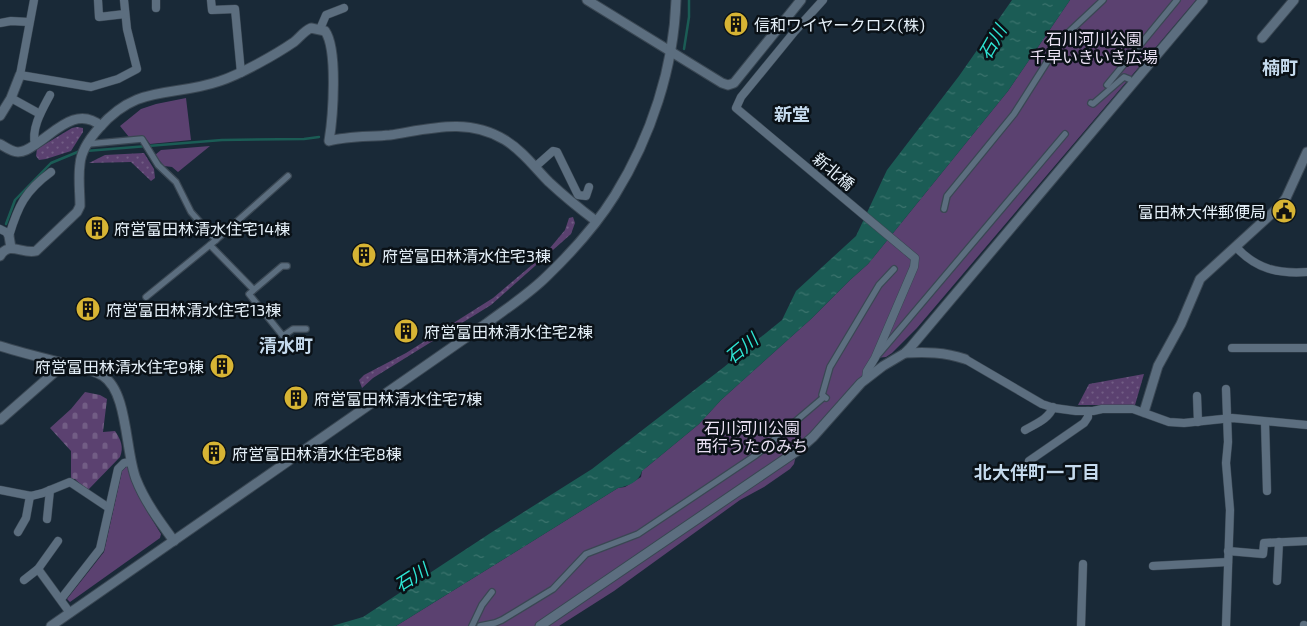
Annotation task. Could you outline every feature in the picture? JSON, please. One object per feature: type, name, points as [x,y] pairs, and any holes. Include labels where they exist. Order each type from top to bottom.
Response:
[{"type":"street","points":[[0,116],[11,98],[20,75],[34,0]]},
{"type":"street","points":[[98,0],[100,17],[126,14]]},
{"type":"street","points":[[20,75],[90,87],[118,79],[137,69],[127,30],[124,0]]},
{"type":"street","points":[[211,0],[212,10],[235,9],[241,73]]},
{"type":"street","points":[[587,0],[722,83],[731,85],[801,0]]},
{"type":"street","points":[[51,626],[523,297],[546,278],[596,221],[615,196],[639,148],[652,118],[663,83],[670,51],[676,0]]},
{"type":"street","name":"新北橋","points":[[823,0],[741,97],[736,108],[915,258],[914,266],[875,358]]},
{"type":"street","points":[[1107,85],[1177,0]]},
{"type":"street","points":[[540,626],[797,451],[812,438],[866,379],[883,366],[905,354],[1203,0]]},
{"type":"street","points":[[1262,38],[1294,0]]},
{"type":"street","points":[[944,209],[948,196],[1014,114],[1056,48],[1070,31],[1102,1]]},
{"type":"street","points":[[320,29],[326,15],[344,8]]},
{"type":"street","points":[[0,23],[29,22]]},
{"type":"street","points":[[0,256],[5,250],[11,248],[29,253],[36,252],[77,212],[80,206],[80,164],[82,155],[101,126],[119,108],[135,99],[155,93],[219,82],[241,73],[294,42],[312,28],[325,31],[331,43],[334,101],[329,141],[450,125],[481,130],[504,139],[518,149],[558,190],[596,221]]},
{"type":"street","points":[[1091,103],[1093,104],[1124,77],[1129,79]]},
{"type":"street","points":[[35,145],[33,137],[40,114],[50,95]]},
{"type":"street","points":[[11,98],[40,114]]},
{"type":"street","points":[[0,144],[20,152],[35,145],[66,123],[82,117],[93,119],[101,126]]},
{"type":"street","points":[[866,379],[867,371],[875,358],[894,338],[1065,134]]},
{"type":"street","points":[[88,144],[142,139],[158,165],[176,182],[191,212],[216,240]]},
{"type":"street","points":[[535,167],[554,151],[557,152],[578,195],[586,196],[589,187]]},
{"type":"street","points":[[1144,412],[1158,366],[1181,324],[1200,279],[1280,206],[1286,198],[1307,152]]},
{"type":"street","points":[[11,248],[9,236],[18,208],[34,186],[51,172]]},
{"type":"street","points":[[146,297],[216,240],[288,176]]},
{"type":"street","points":[[0,229],[9,236]]},
{"type":"street","points":[[210,245],[253,289]]},
{"type":"street","points":[[1236,247],[1244,256],[1260,267],[1290,273],[1307,272]]},
{"type":"street","points":[[287,266],[282,266],[249,294],[283,336],[293,328],[306,329]]},
{"type":"street","points":[[480,626],[502,620],[553,589],[586,554],[638,534],[756,455],[825,398],[822,395],[823,388],[830,367],[879,284],[894,269]]},
{"type":"street","points":[[0,346],[106,377],[115,388],[120,400],[130,462],[137,482],[148,504],[174,541]]},
{"type":"street","points":[[1232,348],[1307,348]]},
{"type":"street","points":[[905,354],[938,353],[950,354],[965,359],[1042,404],[1053,408],[1088,411],[1124,408],[1144,412],[1169,422],[1227,419],[1307,425]]},
{"type":"street","points":[[0,420],[64,364]]},
{"type":"street","points":[[1226,390],[1228,442],[1226,463],[1230,510],[1226,626]]},
{"type":"street","points":[[1197,396],[1198,422]]},
{"type":"street","points":[[1025,430],[1046,417],[1053,408]]},
{"type":"street","points":[[1029,461],[1084,424],[1088,417],[1088,411]]},
{"type":"street","points":[[1265,422],[1267,491]]},
{"type":"street","points":[[62,599],[100,549],[118,469],[124,462],[130,462]]},
{"type":"street","points":[[0,490],[30,496],[70,482],[109,508]]},
{"type":"street","points":[[47,519],[50,490]]},
{"type":"street","points":[[18,532],[26,518],[30,496]]},
{"type":"street","points":[[24,580],[38,568],[58,541]]},
{"type":"street","points":[[1228,551],[1263,554],[1264,543],[1307,541]]},
{"type":"street","points":[[1277,581],[1279,542]]},
{"type":"street","points":[[1153,566],[1228,562]]},
{"type":"street","points":[[1081,626],[1083,564]]},
{"type":"street","points":[[38,568],[70,612]]},
{"type":"street","points":[[473,626],[482,605],[492,592]]},
{"type":"green space","points":[[1070,0],[1196,0],[917,328],[892,353],[886,357],[875,358],[865,375],[797,451],[794,464],[790,469],[764,487],[740,500],[614,591],[559,626],[396,626],[618,488],[625,487],[641,477],[642,471],[699,424],[721,400],[811,319],[868,264],[1008,91]]},
{"type":"green space","points":[[186,98],[191,140],[150,144],[144,136],[129,137],[120,126],[141,109]]},
{"type":"green space","points":[[72,128],[83,128],[83,132],[71,151],[39,160],[36,156],[37,149]]},
{"type":"green space","points":[[210,146],[178,172],[172,167],[164,166],[155,155],[161,150]]},
{"type":"green space","points":[[144,153],[154,169],[155,178],[151,181],[131,162],[89,163],[105,155]]},
{"type":"green space","points":[[573,217],[575,223],[571,234],[491,305],[373,378],[362,388],[359,380],[364,375],[406,353],[493,298],[545,254],[565,230],[569,218]]},
{"type":"green space","points":[[1144,374],[1135,405],[1078,405],[1089,384]]},
{"type":"green space","points":[[85,392],[100,395],[107,399],[103,432],[115,431],[122,447],[120,457],[87,491],[75,479],[71,479],[71,451],[50,428],[71,409]]},
{"type":"green space","points":[[127,466],[148,513],[161,534],[160,538],[70,602],[67,599],[104,552],[122,471]]},
{"type":"water","name":"石川","points":[[1012,0],[1070,0],[1008,91],[868,264],[811,319],[721,400],[699,424],[642,471],[641,475],[633,483],[618,488],[396,626],[332,626],[363,617],[592,469],[782,320],[796,291],[856,236],[887,170],[959,76]]},
{"type":"waterway","points":[[684,49],[689,17],[689,0]]},
{"type":"waterway","points":[[86,151],[222,140],[304,139],[319,137]]},
{"type":"waterway","points":[[6,224],[15,200],[51,163],[80,151]]},
{"type":"place","name":"信和ワイヤークロス(株)","points":[[736,24]]},
{"type":"place","name":"富田林大伴郵便局","points":[[1284,211]]},
{"type":"place","name":"府営富田林清水住宅14棟","points":[[97,228]]},
{"type":"place","name":"府営富田林清水住宅3棟","points":[[364,255]]},
{"type":"place","name":"府営富田林清水住宅13棟","points":[[88,309]]},
{"type":"place","name":"府営富田林清水住宅2棟","points":[[406,331]]},
{"type":"place","name":"府営富田林清水住宅9棟","points":[[222,366]]},
{"type":"place","name":"府営富田林清水住宅7棟","points":[[296,398]]},
{"type":"place","name":"府営富田林清水住宅8棟","points":[[214,453]]},
{"type":"district","name":"楠町","points":[[1280,67]]},
{"type":"district","name":"新堂","points":[[792,114]]},
{"type":"district","name":"清水町","points":[[286,345]]},
{"type":"district","name":"北大伴町一丁目","points":[[1037,472]]},
{"type":"park label","name":"石川河川公園 千早いきいき広場","points":[[1094,47]]},
{"type":"park label","name":"石川河川公園 西行うたのみち","points":[[752,436]]}]
